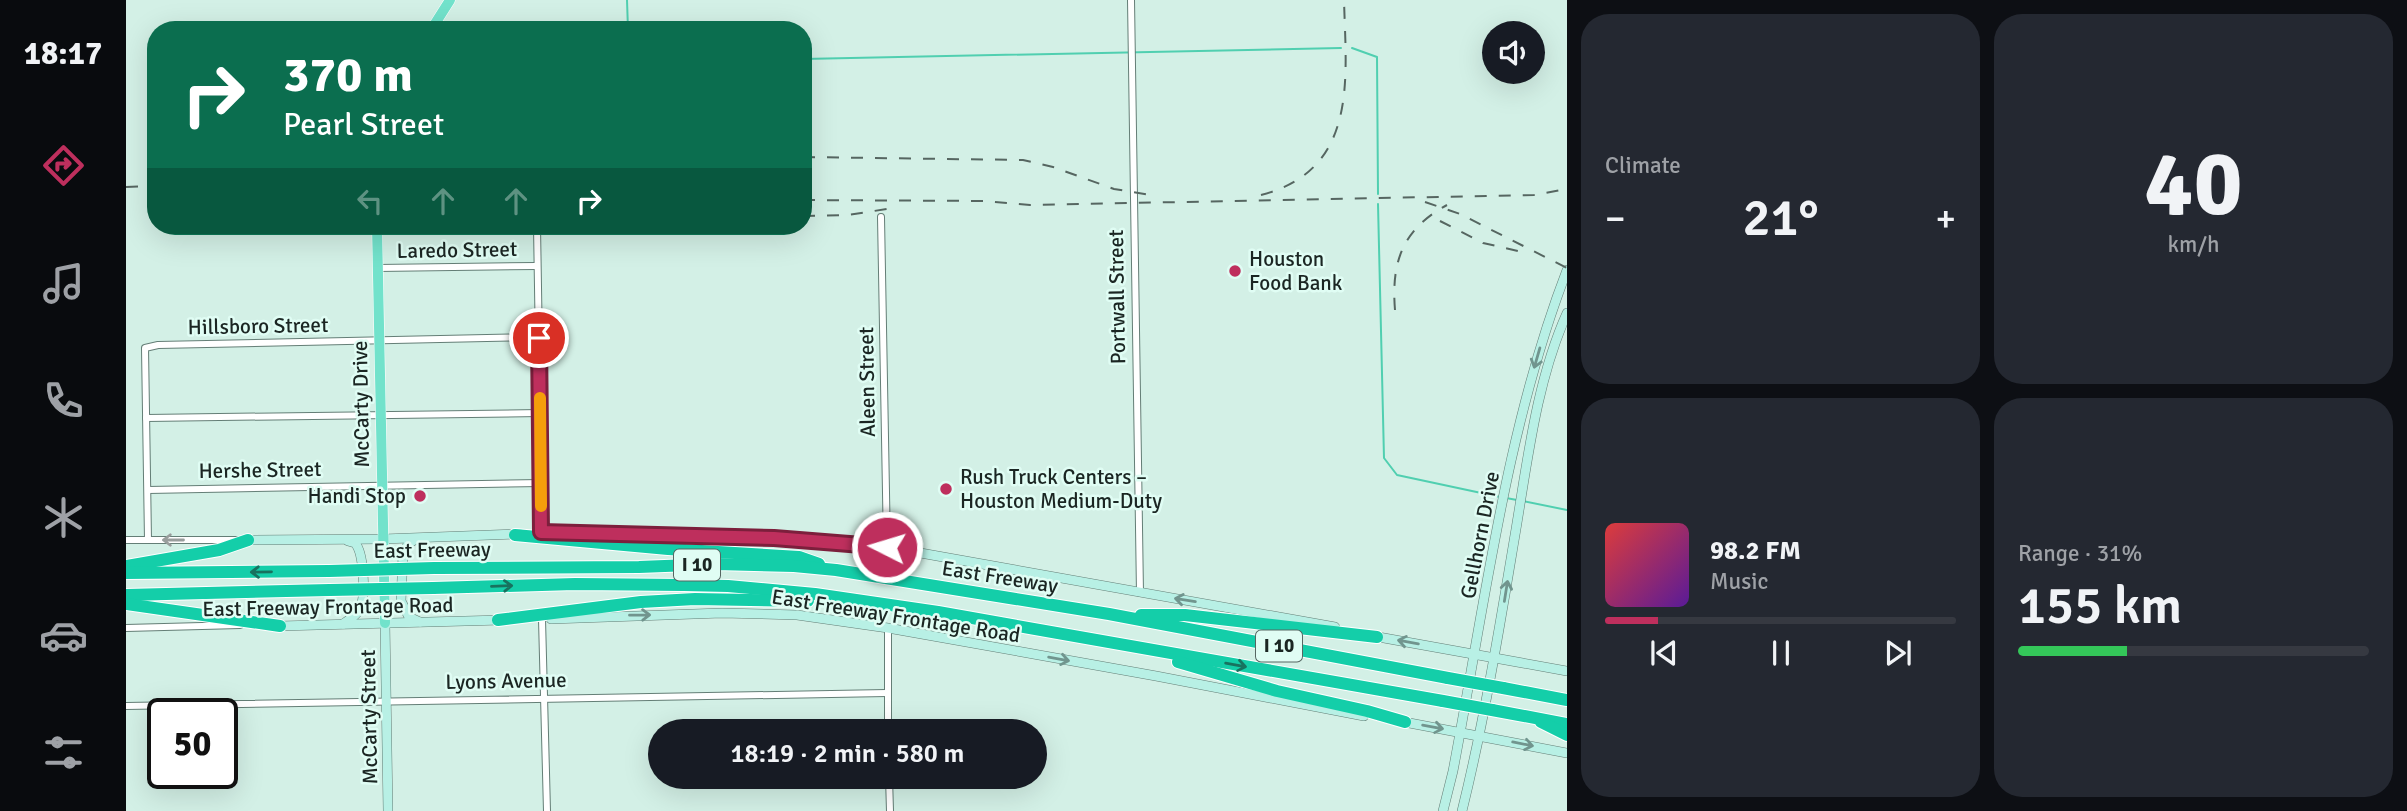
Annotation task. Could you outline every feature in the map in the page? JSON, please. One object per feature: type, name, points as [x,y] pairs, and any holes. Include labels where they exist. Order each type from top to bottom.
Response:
[{"type":"highway","points":[[515,535],[668,550],[799,557],[836,570]]},
{"type":"highway","points":[[126,566],[219,550],[248,540]]},
{"type":"highway","name":"East Freeway","points":[[126,573],[716,564],[794,566],[836,570],[1109,614],[1567,700]]},
{"type":"highway","name":"East Freeway","points":[[126,595],[575,584],[728,586],[883,604],[1567,724]]},
{"type":"highway","points":[[498,620],[695,598],[883,604]]},
{"type":"highway","points":[[126,604],[280,626]]},
{"type":"highway","points":[[1109,614],[1185,615],[1377,636]]},
{"type":"highway","points":[[1120,645],[1277,691],[1405,722]]},
{"type":"highway","points":[[1531,717],[1567,735]]},
{"type":"main road","points":[[437,21],[450,0]]},
{"type":"main road","name":"McCarty Drive","points":[[377,235],[385,623]]},
{"type":"main road","name":"Gellhorn Drive","points":[[1443,811],[1461,732],[1513,454],[1548,321],[1567,270]]},
{"type":"main road","name":"Gellhorn Drive","points":[[1462,811],[1494,658],[1539,402],[1567,313]]},
{"type":"main road","points":[[1548,321],[1561,327]]},
{"type":"main road","points":[[1526,398],[1539,402]]},
{"type":"main road","points":[[1513,454],[1528,457]]},
{"type":"main road","points":[[248,540],[383,539],[541,532],[762,537],[887,547],[1303,620],[1567,671]]},
{"type":"main road","points":[[418,538],[408,544],[403,555],[401,601],[409,617],[424,623]]},
{"type":"main road","points":[[339,539],[355,543],[362,555],[362,602],[359,612],[342,625]]},
{"type":"main road","points":[[1495,548],[1512,553]]},
{"type":"main road","name":"East Freeway Frontage Road","points":[[280,626],[771,613],[888,628],[1567,753]]},
{"type":"main road","name":"McCarty Street","points":[[385,623],[388,811]]},
{"type":"street","name":"Portwall Street","points":[[1130,0],[1140,593]]},
{"type":"street","name":"Aleen Street","points":[[881,217],[887,547]]},
{"type":"street","points":[[537,235],[541,532]]},
{"type":"street","name":"Laredo Street","points":[[377,268],[537,266]]},
{"type":"street","name":"Hillsboro Street","points":[[146,418],[145,348],[158,345],[539,338]]},
{"type":"street","points":[[148,540],[146,418],[540,412]]},
{"type":"street","name":"Hershe Street","points":[[148,490],[541,483]]},
{"type":"street","points":[[126,540],[248,540]]},
{"type":"street","points":[[542,619],[547,811]]},
{"type":"street","name":"East Freeway Frontage Road","points":[[126,628],[280,626]]},
{"type":"street","points":[[888,628],[888,719]]},
{"type":"street","name":"Lyons Avenue","points":[[126,706],[887,693]]},
{"type":"street","points":[[890,789],[890,811]]},
{"type":"waterway","points":[[627,0],[628,21]]},
{"type":"waterway","points":[[812,59],[1341,48]]},
{"type":"waterway","points":[[1352,48],[1377,57],[1378,194]]},
{"type":"waterway","points":[[1378,204],[1384,458],[1397,475],[1500,497]]},
{"type":"waterway","points":[[1506,498],[1517,500]]},
{"type":"waterway","points":[[1523,501],[1567,510]]},
{"type":"railway","points":[[1261,195],[1293,183],[1316,165],[1331,143],[1340,117],[1344,89],[1344,0]]},
{"type":"railway","points":[[812,157],[1023,160],[1053,167],[1114,189],[1151,195]]},
{"type":"railway","points":[[126,187],[147,186]]},
{"type":"railway","points":[[812,200],[984,201],[1030,205],[1534,195],[1567,189]]},
{"type":"railway","points":[[1425,202],[1460,214],[1567,268]]},
{"type":"railway","points":[[1395,310],[1395,276],[1403,248],[1420,225],[1447,205]]},
{"type":"railway","points":[[812,216],[847,215],[894,208]]},
{"type":"railway","points":[[1440,221],[1483,243],[1527,253]]},
{"type":"slow traffic","points":[[540,398],[541,506]]},
{"type":"place","name":"Houston Food Bank","points":[[1235,271]]},
{"type":"place","name":"Rush Truck Centers – Houston Medium-Duty","points":[[946,489]]},
{"type":"place","name":"Handi Stop","points":[[420,496]]},
{"type":"route","points":[[539,338],[541,532],[738,536],[887,547]]}]
